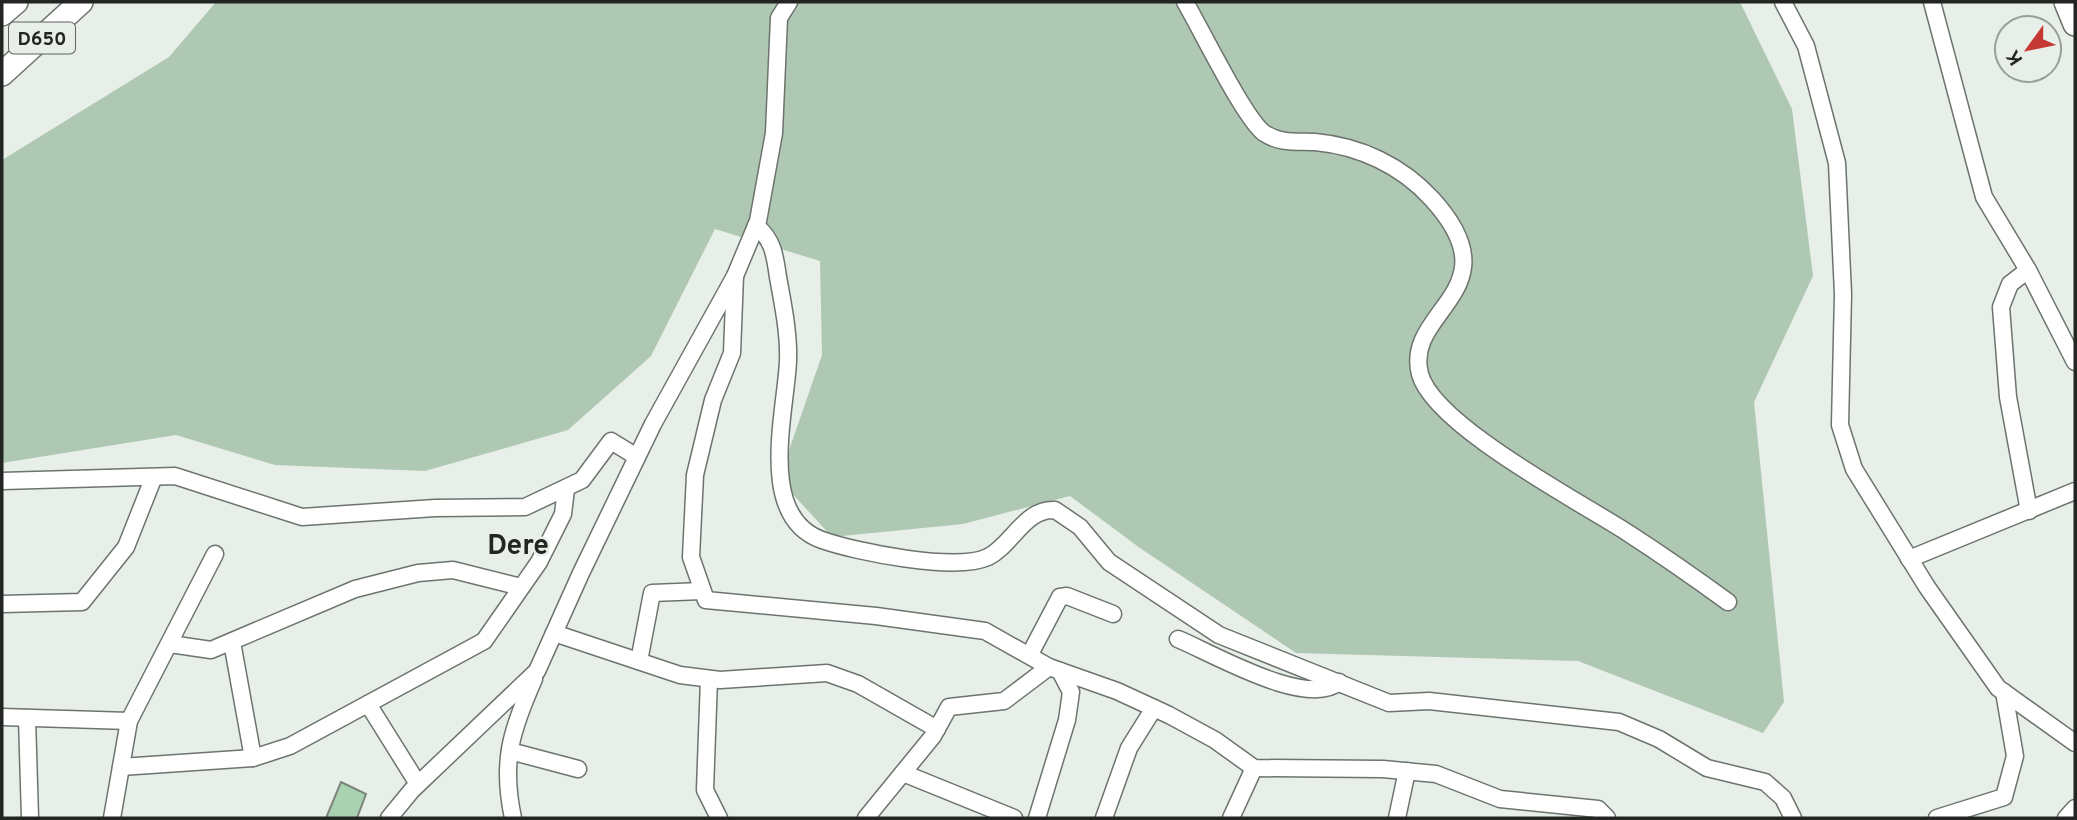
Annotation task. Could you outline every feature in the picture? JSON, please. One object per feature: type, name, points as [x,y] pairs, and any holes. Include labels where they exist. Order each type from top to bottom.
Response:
[{"type":"highway","name":"D650","points":[[2,14],[16,2]]},
{"type":"highway","name":"D650","points":[[2,74],[82,2]]},
{"type":"highway","points":[[2066,2],[2075,24]]},
{"type":"street","points":[[513,818],[505,784],[514,724],[637,457],[735,276],[756,226],[774,133],[779,18],[789,2]]},
{"type":"street","points":[[1185,2],[1261,131],[1286,142],[1334,145],[1373,156],[1418,185],[1448,219],[1461,251],[1462,275],[1421,342],[1418,358],[1423,384],[1435,400],[1505,457],[1625,531],[1728,603]]},
{"type":"street","points":[[1783,2],[1806,46],[1837,163],[1843,293],[1840,425],[1854,469],[1909,559],[2004,692],[2075,743]]},
{"type":"street","points":[[1933,2],[1984,197],[2028,270],[2075,362]]},
{"type":"street","points":[[756,226],[770,239],[786,323],[788,358],[780,430],[783,497],[793,518],[810,534],[821,540],[873,552],[959,565],[990,556],[1036,513],[1055,510],[1080,527],[1109,562],[1203,626],[1389,703],[1429,701],[1605,719],[1626,724],[1659,738],[1707,768],[1769,784],[1783,798],[1793,818]]},
{"type":"street","points":[[2028,270],[2010,284],[2001,307],[2008,397],[2029,512]]},
{"type":"street","points":[[735,276],[732,353],[713,400],[695,475],[691,557],[705,600],[876,616],[985,631],[1055,669],[1154,708],[1215,740],[1254,768],[1436,774],[1500,799],[1598,809],[1606,818]]},
{"type":"street","points":[[2,481],[153,479],[175,476],[302,517],[435,508],[524,507],[582,480],[611,441],[637,457]]},
{"type":"street","points":[[2,604],[82,602],[125,547],[153,479]]},
{"type":"street","points":[[121,767],[253,758],[290,746],[484,641],[539,562],[563,514],[566,489]]},
{"type":"street","points":[[1909,559],[2075,491]]},
{"type":"street","points":[[112,818],[129,721],[215,554]]},
{"type":"street","points":[[170,644],[211,650],[355,589],[418,573],[453,570],[521,587]]},
{"type":"street","points":[[639,661],[652,593],[702,591]]},
{"type":"street","points":[[1030,654],[1060,597],[1067,596],[1112,614]]},
{"type":"street","points":[[554,633],[680,675],[709,679],[827,673],[858,684],[937,729]]},
{"type":"street","points":[[1178,639],[1250,672],[1293,685],[1321,689],[1339,682]]},
{"type":"street","points":[[232,642],[253,758]]},
{"type":"street","points":[[866,818],[937,729],[949,707],[1004,701],[1055,669]]},
{"type":"street","points":[[1037,818],[1068,720],[1071,692],[1055,669]]},
{"type":"street","points":[[389,818],[418,784],[537,671]]},
{"type":"street","points":[[709,679],[705,790],[719,818]]},
{"type":"street","points":[[1937,818],[2004,797],[2015,756],[2004,692]]},
{"type":"street","points":[[368,704],[418,784]]},
{"type":"street","points":[[1104,818],[1129,748],[1154,708]]},
{"type":"street","points":[[2,717],[129,721]]},
{"type":"street","points":[[27,718],[30,818]]},
{"type":"street","points":[[510,751],[578,769]]},
{"type":"street","points":[[1231,818],[1254,768]]},
{"type":"street","points":[[1397,818],[1408,771]]},
{"type":"street","points":[[903,773],[1014,818]]},
{"type":"street","points":[[2066,818],[2075,808]]},
{"type":"green space","points":[[216,2],[1740,2],[1792,109],[1813,276],[1754,402],[1784,702],[1763,733],[1578,661],[1296,653],[1140,548],[1070,496],[963,524],[832,537],[779,479],[822,355],[820,261],[715,229],[651,356],[568,430],[425,471],[275,465],[176,435],[2,463],[2,160],[169,57]]},
{"type":"building","points":[[341,782],[366,794],[357,818],[326,818]]},
{"type":"district","name":"Dere","points":[[518,544]]}]
